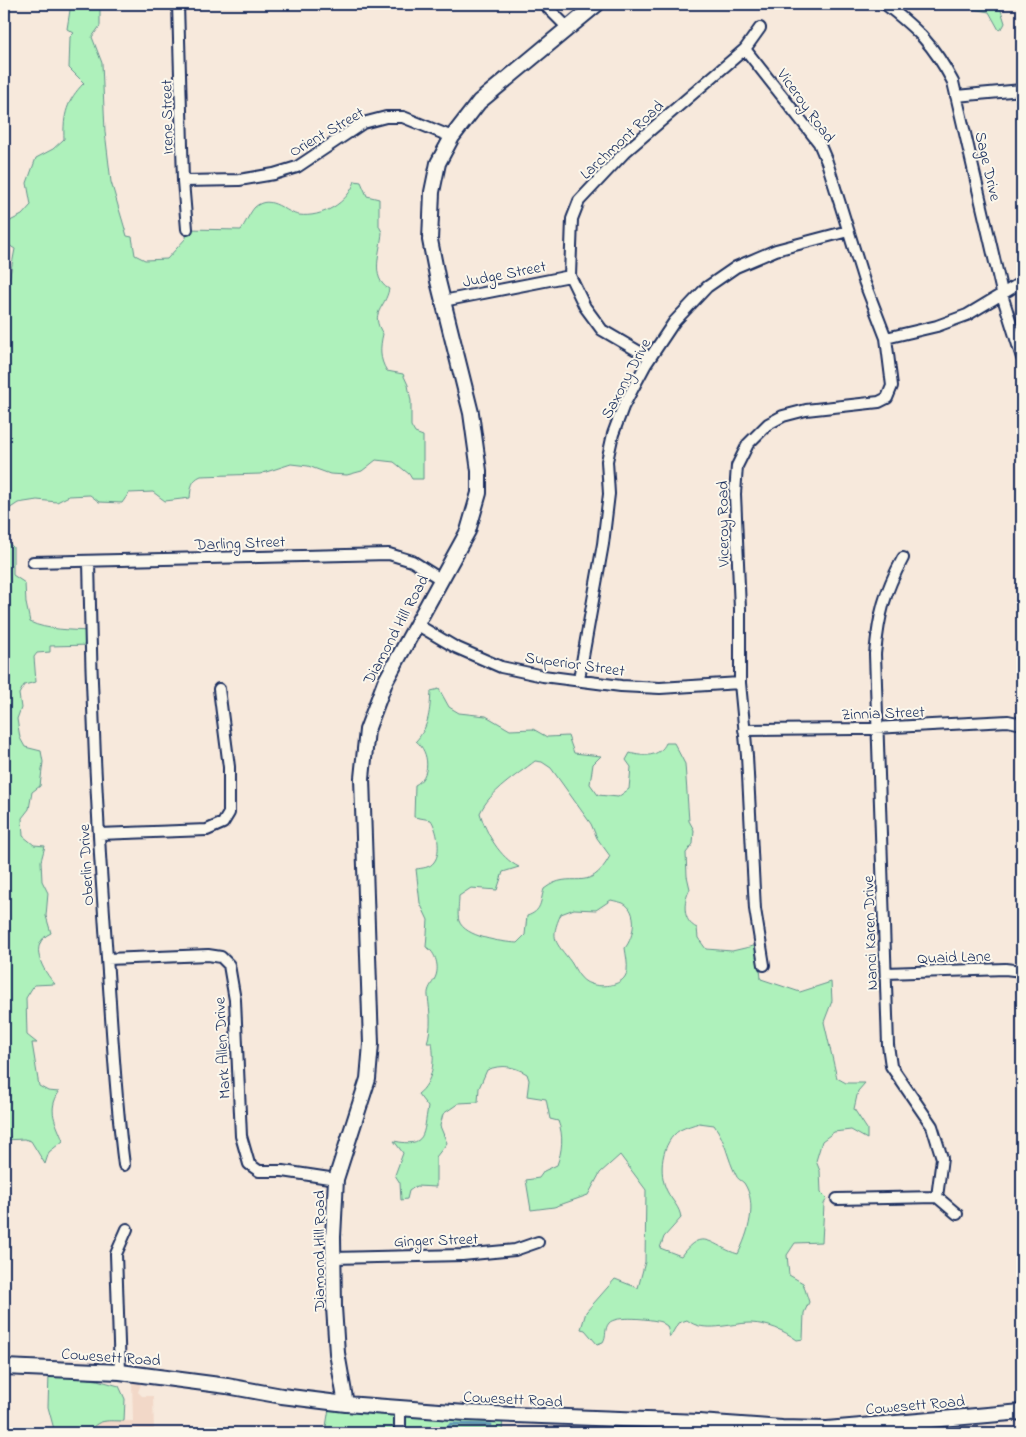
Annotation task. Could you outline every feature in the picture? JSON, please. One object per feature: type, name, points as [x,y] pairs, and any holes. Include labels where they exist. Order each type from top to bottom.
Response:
[{"type":"street","name":"Irene Street","points":[[178,4],[182,181],[187,229]]},
{"type":"street","points":[[544,4],[568,28]]},
{"type":"street","name":"Diamond Hill Road","points":[[346,1404],[337,1353],[333,1258],[336,1179],[368,1080],[371,1044],[362,778],[367,730],[385,682],[468,531],[479,493],[479,471],[471,413],[430,240],[432,192],[438,163],[452,137],[479,102],[597,4]]},
{"type":"street","name":"Sage Drive","points":[[886,4],[914,27],[938,54],[953,82],[1003,294],[1022,358]]},
{"type":"street","name":"Larchmont Road","points":[[650,358],[602,330],[585,307],[570,276],[572,219],[584,196],[625,152],[745,49],[760,28]]},
{"type":"street","name":"Viceroy Road","points":[[745,49],[819,143],[886,338],[892,386],[887,398],[879,402],[806,410],[782,416],[768,424],[748,444],[737,466],[735,494],[740,609],[740,683],[755,909],[764,965]]},
{"type":"street","points":[[956,96],[1022,90]]},
{"type":"street","name":"Orient Street","points":[[182,181],[238,180],[274,174],[296,167],[363,123],[386,117],[403,117],[452,137]]},
{"type":"street","name":"Saxony Drive","points":[[578,679],[603,544],[608,494],[608,461],[613,434],[623,407],[650,358],[680,315],[707,287],[736,267],[776,250],[848,231]]},
{"type":"street","name":"Judge Street","points":[[443,300],[570,276]]},
{"type":"street","points":[[886,338],[937,326],[967,315],[1022,282]]},
{"type":"street","name":"Darling Street","points":[[33,562],[389,554],[412,561],[442,580]]},
{"type":"street","name":"Nanci Karen Drive","points":[[903,558],[888,586],[879,615],[875,654],[879,727],[888,1045],[891,1066],[932,1126],[942,1158],[937,1197]]},
{"type":"street","name":"Oberlin Drive","points":[[89,562],[90,657],[99,834],[115,1099],[124,1165]]},
{"type":"street","name":"Superior Street","points":[[416,624],[455,647],[501,667],[543,676],[621,686],[660,688],[740,683]]},
{"type":"street","points":[[99,834],[207,830],[223,823],[229,813],[229,767],[220,689]]},
{"type":"street","name":"Zinnia Street","points":[[744,730],[879,727],[1008,721],[1022,724]]},
{"type":"street","name":"Mark Allen Drive","points":[[107,959],[208,955],[221,957],[229,965],[235,1000],[240,1136],[249,1164],[259,1171],[283,1171],[336,1179]]},
{"type":"street","name":"Quaid Lane","points":[[886,972],[1022,971]]},
{"type":"street","points":[[837,1199],[937,1197],[957,1214]]},
{"type":"street","points":[[120,1372],[116,1254],[127,1229]]},
{"type":"street","name":"Ginger Street","points":[[333,1258],[462,1255],[515,1250],[538,1242]]},
{"type":"street","name":"Cowesett Road","points":[[4,1368],[120,1372],[346,1404],[781,1431],[827,1429],[1022,1412]]},
{"type":"street","points":[[400,1408],[400,1433]]},
{"type":"shaded area","points":[[132,1379],[143,1379],[138,1392],[142,1396],[153,1396],[154,1433],[94,1433],[95,1424],[101,1421],[133,1421]]},
{"type":"green space","points":[[71,4],[100,4],[100,26],[92,37],[102,63],[105,132],[111,182],[127,236],[132,237],[135,255],[145,260],[167,259],[186,238],[187,229],[241,230],[253,209],[261,203],[273,203],[299,215],[316,214],[325,211],[347,196],[355,181],[361,182],[367,196],[379,199],[379,226],[382,232],[378,271],[379,278],[389,289],[377,320],[383,334],[381,357],[387,371],[403,374],[408,385],[411,401],[411,426],[415,433],[423,436],[423,479],[412,479],[409,474],[394,462],[376,460],[362,471],[347,475],[330,474],[308,466],[291,464],[260,474],[201,476],[193,482],[190,498],[165,501],[153,492],[129,493],[122,503],[99,502],[90,495],[69,496],[57,502],[37,500],[18,503],[6,511],[4,520],[4,306],[15,249],[4,242],[10,221],[22,215],[31,205],[27,183],[36,158],[53,149],[64,139],[64,123],[67,108],[78,89],[84,83],[69,68],[70,37],[74,33],[67,29]]},
{"type":"green space","points":[[973,4],[999,4],[1005,23],[1003,27],[999,30],[989,12],[973,9]]},
{"type":"green space","points":[[4,520],[5,540],[13,547],[13,575],[25,583],[26,603],[30,622],[51,628],[90,631],[91,645],[50,646],[50,652],[37,653],[34,657],[36,682],[24,685],[19,694],[21,708],[17,719],[20,738],[25,747],[41,751],[43,762],[40,786],[32,792],[29,809],[22,818],[23,836],[34,845],[45,846],[41,861],[42,881],[48,893],[46,916],[51,933],[40,944],[39,951],[42,965],[55,984],[34,985],[26,998],[27,1035],[37,1043],[32,1043],[39,1086],[48,1091],[59,1092],[55,1099],[53,1111],[55,1122],[63,1141],[49,1152],[45,1164],[31,1141],[24,1139],[4,1140]]},
{"type":"green space","points":[[439,689],[449,707],[459,713],[486,716],[510,730],[533,729],[547,737],[568,736],[574,753],[601,756],[593,764],[590,784],[598,795],[618,797],[629,789],[631,767],[626,760],[630,753],[651,755],[660,751],[666,743],[674,743],[685,764],[689,821],[694,830],[693,844],[686,853],[687,876],[690,889],[685,911],[689,921],[697,928],[698,938],[706,949],[732,951],[758,945],[761,979],[800,992],[831,982],[832,1001],[824,1022],[837,1078],[846,1083],[865,1083],[858,1091],[854,1109],[867,1129],[867,1139],[851,1130],[834,1132],[822,1141],[816,1161],[820,1171],[821,1192],[827,1198],[824,1204],[822,1242],[795,1243],[787,1255],[789,1275],[803,1283],[809,1302],[804,1313],[803,1339],[797,1340],[776,1328],[758,1324],[743,1323],[709,1327],[694,1324],[687,1320],[678,1323],[670,1337],[667,1326],[661,1322],[626,1318],[609,1323],[603,1342],[597,1344],[585,1330],[581,1329],[586,1312],[615,1279],[638,1288],[645,1262],[646,1190],[620,1155],[600,1173],[588,1195],[554,1207],[531,1210],[526,1180],[539,1178],[544,1171],[557,1165],[562,1138],[558,1121],[550,1119],[546,1099],[527,1096],[529,1080],[527,1074],[517,1069],[502,1067],[487,1070],[479,1088],[478,1102],[459,1103],[443,1114],[440,1126],[447,1143],[436,1157],[436,1187],[416,1186],[409,1191],[407,1199],[401,1200],[400,1183],[395,1175],[403,1153],[394,1141],[413,1142],[422,1137],[428,1107],[418,1094],[430,1078],[433,1064],[432,1043],[427,1043],[430,1025],[428,993],[435,978],[437,965],[435,956],[426,947],[428,920],[420,903],[416,869],[428,867],[434,862],[438,852],[438,841],[431,820],[414,817],[415,785],[424,776],[427,764],[424,751],[416,741],[426,724],[431,691]],"holes":[[[535,761],[542,762],[551,768],[591,824],[597,838],[610,856],[602,868],[587,879],[563,880],[544,889],[538,909],[527,916],[525,935],[517,943],[484,938],[468,931],[459,921],[459,896],[471,888],[497,890],[503,872],[519,867],[500,851],[486,829],[480,813],[484,805],[497,791]],[[611,900],[623,903],[628,907],[633,918],[633,931],[625,948],[627,971],[622,980],[607,986],[587,983],[579,975],[558,945],[555,935],[561,914],[574,909],[596,910]],[[699,1123],[714,1125],[738,1178],[744,1183],[748,1191],[751,1209],[750,1219],[738,1254],[702,1240],[689,1247],[681,1256],[660,1248],[664,1237],[681,1218],[664,1184],[662,1167],[665,1150],[674,1135],[680,1130]]]},
{"type":"green space","points":[[49,1374],[97,1380],[119,1386],[125,1399],[124,1421],[104,1421],[92,1428],[89,1433],[55,1433],[48,1407]]},
{"type":"green space","points":[[330,1402],[503,1415],[502,1433],[325,1433]]},
{"type":"green space","points":[[611,1420],[770,1433],[610,1433]]},
{"type":"waterway","points":[[447,1433],[446,1429],[451,1424],[491,1425]]}]
